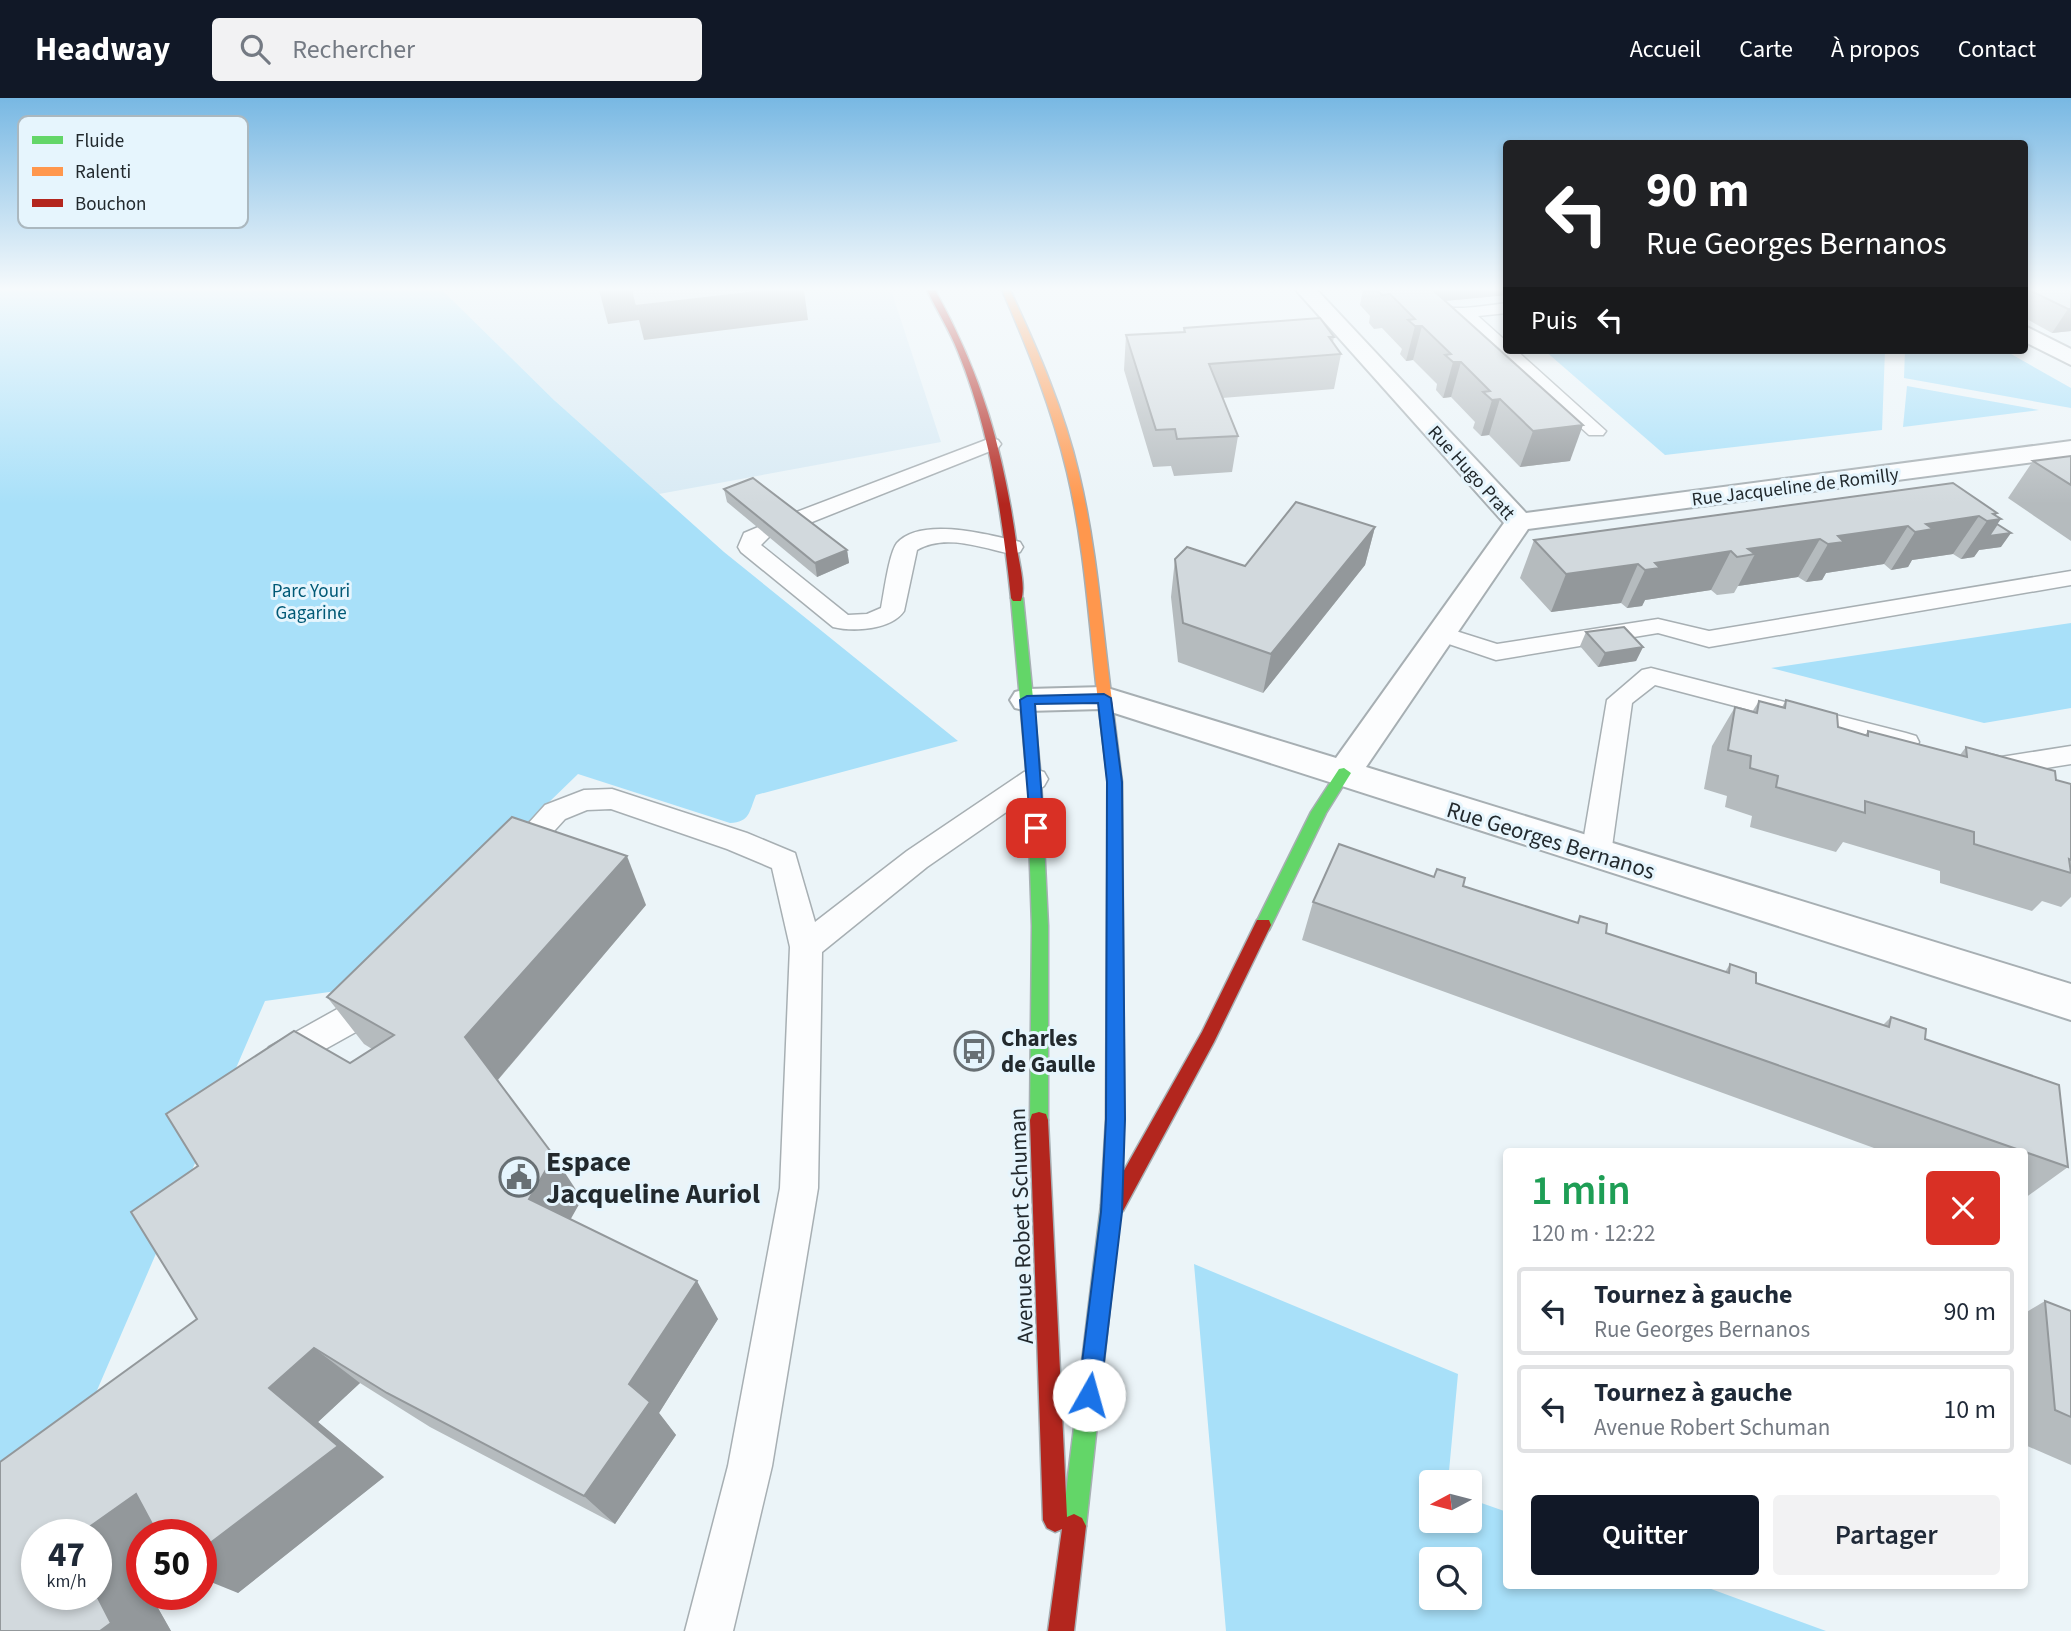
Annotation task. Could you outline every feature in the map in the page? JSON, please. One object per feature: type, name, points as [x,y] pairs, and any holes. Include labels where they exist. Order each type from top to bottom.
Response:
[{"type":"main road","name":"Avenue Robert Schuman","points":[[966,362],[1008,510],[1034,779],[1040,926],[1040,1113],[1060,1631]]},
{"type":"main road","name":"Avenue Robert Schuman","points":[[1038,362],[1059,420],[1079,501],[1115,782],[1115,1119],[1111,1212],[1060,1631]]},
{"type":"main road","points":[[1111,1212],[1198,1057],[1320,812],[1344,773]]},
{"type":"street","name":"Rue Hugo Pratt","points":[[1344,773],[1519,522],[1372,362]]},
{"type":"street","name":"Rue Jacqueline de Romilly","points":[[1519,522],[2071,449]]},
{"type":"street","name":"Rue Georges Bernanos","points":[[1027,700],[1104,698],[2071,1002]]},
{"type":"lane","points":[[1518,362],[1596,431]]},
{"type":"lane","points":[[794,520],[991,444]]},
{"type":"lane","points":[[763,532],[752,538],[749,547],[842,622],[852,623],[876,619],[892,611],[906,547],[912,543],[935,535],[1012,547]]},
{"type":"lane","points":[[1440,633],[1496,652],[1658,626],[1709,639],[2071,578]]},
{"type":"lane","points":[[1596,854],[1620,700],[1651,676],[1934,749]]},
{"type":"lane","points":[[1960,756],[2001,766],[2071,755]]},
{"type":"lane","points":[[806,947],[917,859],[1034,779]]},
{"type":"lane","points":[[499,871],[555,812],[584,800],[612,799],[737,841],[785,861],[806,947],[799,1188],[750,1466],[709,1631]]},
{"type":"lane","points":[[281,1058],[369,1008],[397,978]]},
{"type":"shaded area","points":[[515,362],[915,362],[941,442],[659,494]]},
{"type":"green space","name":"Parc Youri Gagarine","points":[[0,362],[515,362],[724,552],[958,741],[756,795],[745,818],[730,823],[578,774],[358,988],[265,1001],[76,1439],[0,1510]]},
{"type":"green space","points":[[1557,362],[1885,362],[1882,430],[1665,455]]},
{"type":"green space","points":[[1905,362],[2024,362],[2071,388],[2071,408],[1904,378]]},
{"type":"green space","points":[[1907,386],[2039,410],[1903,427]]},
{"type":"green space","points":[[2071,623],[2071,708],[1984,723],[1771,668]]},
{"type":"green space","points":[[1194,1264],[1458,1374],[1449,1470],[1419,1470],[1419,1533],[1482,1533],[1482,1503],[1503,1511],[1503,1589],[1711,1589],[1826,1631],[1226,1631]]},
{"type":"building","points":[[1134,362],[1241,362],[1209,364],[1238,436],[1177,439],[1175,429],[1156,430]]},
{"type":"building","points":[[1453,362],[1512,362],[1583,425],[1533,431],[1500,399],[1492,400],[1483,392],[1490,391],[1461,362]]},
{"type":"building","points":[[2071,456],[2071,485],[2033,461]]},
{"type":"building","points":[[753,478],[847,550],[815,563],[724,489]]},
{"type":"building","points":[[1953,483],[1997,513],[1993,514],[2001,519],[1987,521],[1979,516],[1926,524],[1933,529],[1915,532],[1908,526],[1838,536],[1844,542],[1828,544],[1820,539],[1748,549],[1755,554],[1737,557],[1731,551],[1655,563],[1660,568],[1645,570],[1638,564],[1566,574],[1534,540]]},
{"type":"building","points":[[1296,502],[1375,527],[1271,654],[1183,623],[1175,559],[1187,547],[1245,566]]},
{"type":"building","points":[[1997,524],[2011,533],[1989,536]]},
{"type":"building","points":[[1624,627],[1643,647],[1605,653],[1586,632]]},
{"type":"building","points":[[1786,700],[1837,714],[1838,727],[1868,736],[1868,731],[1967,757],[1966,747],[2055,771],[2056,780],[2071,784],[2071,873],[1974,844],[1974,832],[1865,801],[1865,813],[1776,787],[1778,776],[1750,768],[1751,756],[1728,750],[1735,707],[1757,713],[1759,701],[1785,708]]},
{"type":"building","points":[[512,817],[627,856],[465,1037],[554,1156],[529,1199],[697,1281],[629,1384],[650,1402],[584,1496],[387,1393],[314,1348],[269,1388],[338,1446],[217,1538],[217,1519],[149,1519],[136,1494],[101,1519],[21,1519],[21,1610],[104,1610],[111,1623],[100,1631],[0,1631],[0,1462],[197,1319],[131,1212],[198,1166],[166,1114],[294,1031],[350,1063],[394,1035],[327,997]]},
{"type":"building","points":[[1339,844],[1434,877],[1437,869],[1465,878],[1463,886],[1578,923],[1580,916],[1607,924],[1606,933],[1729,973],[1730,964],[1756,973],[1756,983],[1889,1027],[1891,1017],[1926,1029],[1925,1039],[2059,1085],[2068,1167],[2028,1153],[2028,1148],[2014,1148],[1313,902]]},
{"type":"building","points":[[2045,1301],[2071,1311],[2071,1417],[2055,1410]]},
{"type":"traffic: fast","points":[[1017,598],[1034,779],[1040,926],[1039,1120]]},
{"type":"traffic: fast","points":[[1263,925],[1319,812],[1344,773]]},
{"type":"traffic: fast","points":[[1074,1526],[1111,1205]]},
{"type":"traffic: slow","points":[[1037,362],[1066,446],[1079,501],[1105,701]]},
{"type":"traffic: jam","points":[[966,362],[984,412],[999,473],[1017,598]]},
{"type":"traffic: jam","points":[[1105,701],[1115,782],[1115,1119],[1111,1205]]},
{"type":"traffic: jam","points":[[1116,1204],[1208,1037],[1263,925]]},
{"type":"traffic: jam","points":[[1039,1120],[1055,1520]]},
{"type":"traffic: jam","points":[[1061,1631],[1074,1526]]},
{"type":"place","name":"Charles de Gaulle","points":[[974,1051]]},
{"type":"place","name":"Espace Jacqueline Auriol","points":[[519,1177]]},
{"type":"route","points":[[1036,828],[1027,700],[1104,698],[1115,782],[1115,1119],[1111,1212],[1089,1395]]}]
